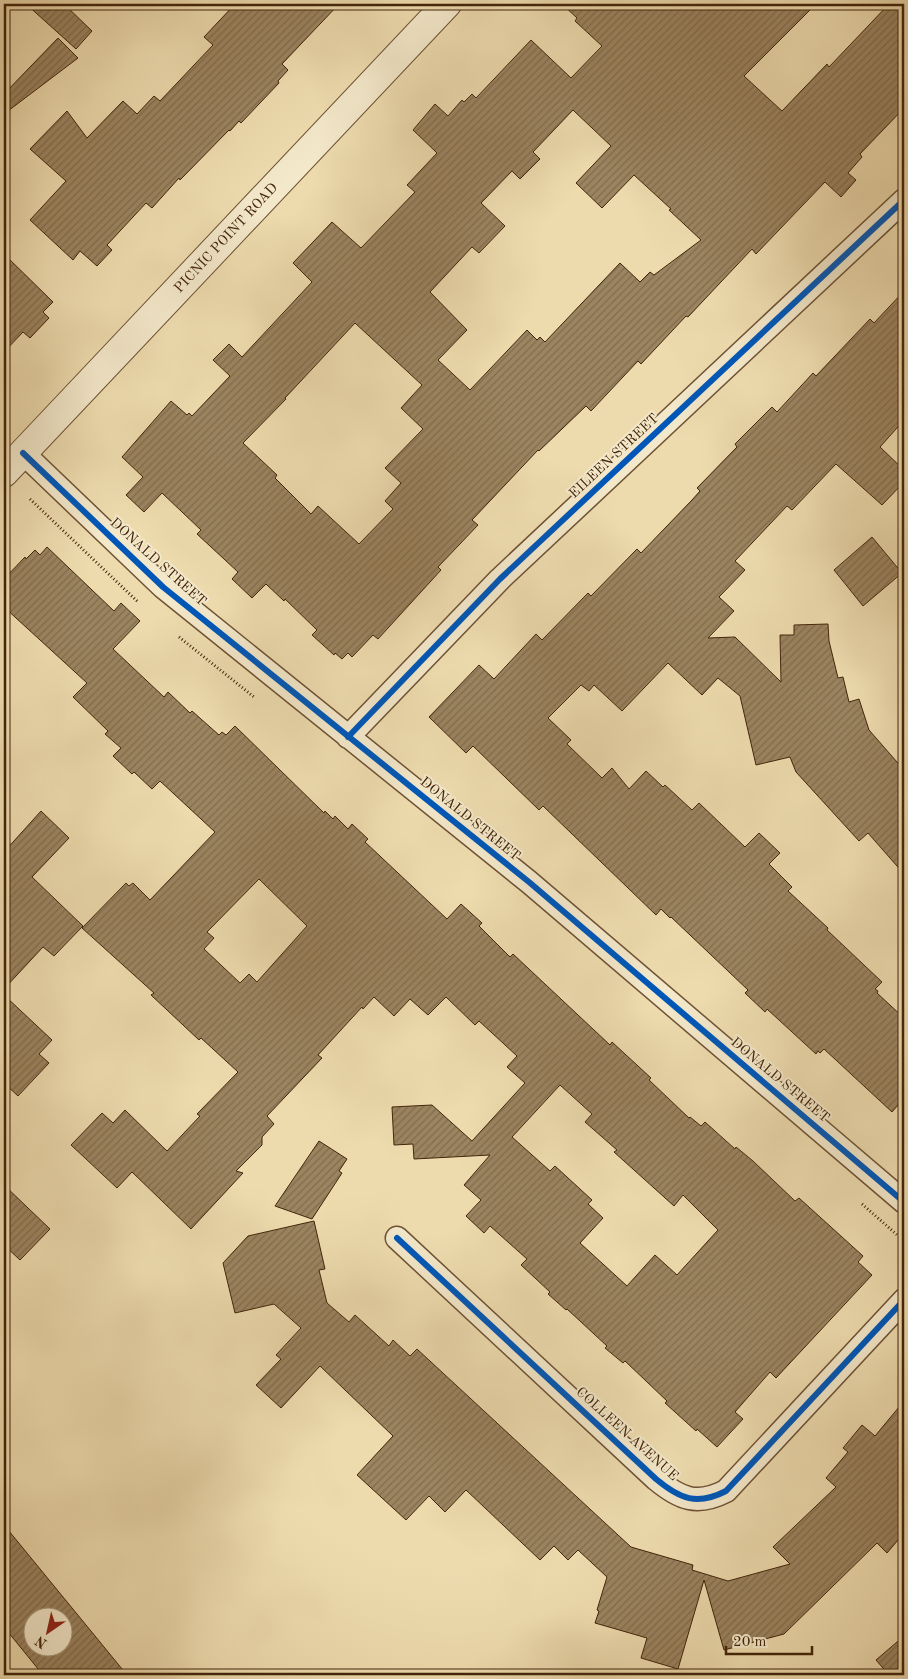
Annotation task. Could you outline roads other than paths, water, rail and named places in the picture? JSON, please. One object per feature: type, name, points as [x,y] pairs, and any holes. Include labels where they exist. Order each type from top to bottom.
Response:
[{"type":"street","name":"PICNIC POINT ROAD","points":[[4,473],[448,4]]},
{"type":"street","name":"EILEEN STREET","points":[[348,736],[500,579],[904,200]]},
{"type":"street","name":"DONALD STREET","points":[[23,453],[163,586],[529,882],[904,1202]]},
{"type":"street","name":"COLLEEN AVENUE","points":[[397,1238],[656,1479],[670,1491],[684,1498],[698,1500],[712,1498],[726,1491],[904,1300]]}]
